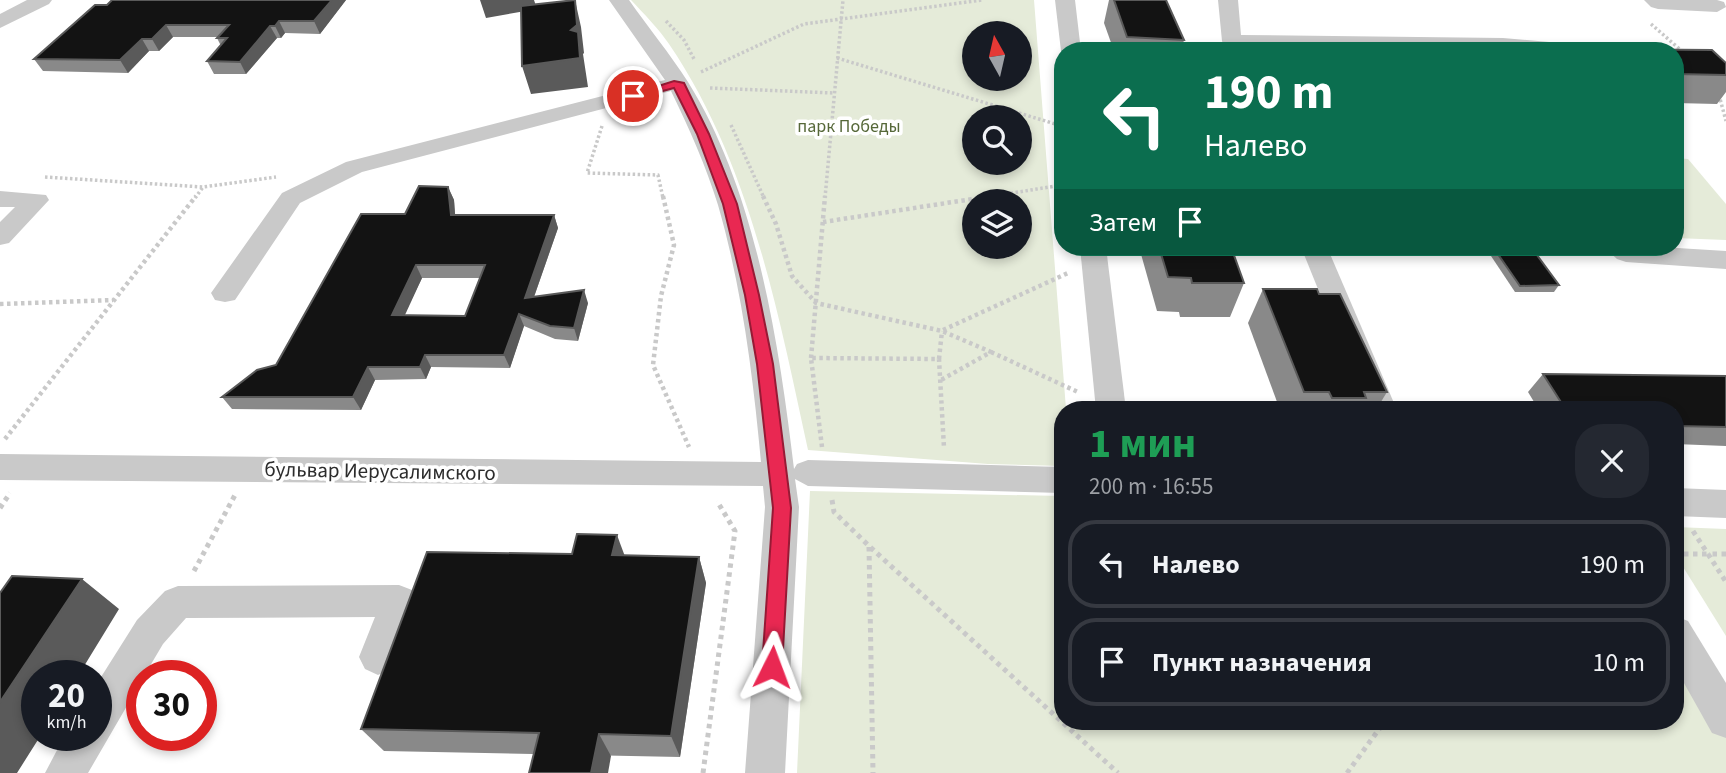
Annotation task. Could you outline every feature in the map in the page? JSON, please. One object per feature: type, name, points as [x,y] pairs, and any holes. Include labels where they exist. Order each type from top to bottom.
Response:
[{"type":"street","points":[[0,4],[26,0]]},
{"type":"street","points":[[0,22],[42,0]]},
{"type":"street","points":[[619,0],[678,83],[703,134],[730,204],[752,295],[769,387],[782,508],[765,773]]},
{"type":"street","points":[[1065,0],[1070,42]]},
{"type":"street","points":[[1228,0],[1233,42]]},
{"type":"street","points":[[1654,0],[1658,3],[1717,6]]},
{"type":"street","points":[[225,293],[291,198],[354,167],[678,83]]},
{"type":"street","points":[[0,199],[37,200],[0,237]]},
{"type":"street","points":[[1093,256],[1099,401]]},
{"type":"street","points":[[1318,256],[1377,401]]},
{"type":"street","points":[[1669,256],[1726,260]]},
{"type":"street","points":[[824,463],[1054,479]]},
{"type":"street","name":"бульвар Иерусалимского","points":[[0,467],[759,474]]},
{"type":"street","points":[[1684,502],[1726,504]]},
{"type":"street","points":[[112,695],[150,632],[178,602],[399,601],[378,657]]},
{"type":"street","points":[[1684,647],[1726,719]]},
{"type":"street","points":[[65,773],[78,751]]},
{"type":"path","points":[[843,0],[811,358],[824,463],[834,512],[1054,715]]},
{"type":"path","points":[[701,72],[804,24],[982,0]]},
{"type":"path","points":[[1644,18],[1671,42]]},
{"type":"path","points":[[837,58],[1054,124]]},
{"type":"path","points":[[710,88],[834,93]]},
{"type":"path","points":[[1718,90],[1726,121]]},
{"type":"path","points":[[610,102],[587,173],[658,175],[674,245],[661,296],[653,365],[700,475],[735,531],[703,773]]},
{"type":"path","points":[[41,177],[204,187],[285,176]]},
{"type":"path","points":[[823,222],[1054,186]]},
{"type":"path","points":[[0,445],[204,187]]},
{"type":"path","points":[[942,331],[1073,270]]},
{"type":"path","points":[[0,304],[114,300]]},
{"type":"path","points":[[816,303],[942,331],[1095,401]]},
{"type":"path","points":[[933,448],[946,448],[939,359],[942,331]]},
{"type":"path","points":[[941,380],[991,352]]},
{"type":"path","points":[[811,358],[939,359]]},
{"type":"path","points":[[178,602],[249,470]]},
{"type":"path","points":[[869,546],[873,773]]},
{"type":"path","points":[[1684,554],[1726,554]]},
{"type":"path","points":[[1708,554],[1726,582]]},
{"type":"path","points":[[1071,730],[1118,773]]},
{"type":"path","points":[[1347,773],[1378,730]]},
{"type":"green space","name":"парк Победы","points":[[631,0],[1034,0],[1065,401],[1054,401],[1054,466],[988,464],[808,450],[772,292],[741,188],[721,138],[697,90],[665,38]]},
{"type":"green space","points":[[1684,159],[1688,159],[1726,204],[1726,240],[1684,238]]},
{"type":"green space","points":[[810,491],[1054,496],[1054,730],[1684,730],[1684,666],[1726,734],[1726,773],[797,773]]},
{"type":"green space","points":[[1684,527],[1726,529],[1726,636],[1684,568]]},
{"type":"building","points":[[112,0],[332,0],[314,21],[279,21],[275,26],[270,26],[240,62],[207,61],[227,38],[217,38],[229,25],[166,25],[152,39],[142,39],[120,60],[34,59],[95,5],[107,5]]},
{"type":"building","points":[[575,0],[577,25],[571,30],[578,32],[580,58],[522,66],[521,6]]},
{"type":"building","points":[[1114,0],[1166,0],[1184,40],[1127,37]]},
{"type":"building","points":[[1684,50],[1712,50],[1726,63],[1726,75],[1684,74]]},
{"type":"building","points":[[419,186],[448,187],[451,215],[554,215],[525,298],[584,290],[574,328],[550,326],[519,314],[504,355],[425,355],[420,367],[368,367],[353,397],[222,397],[257,370],[276,365],[361,214],[405,214]],"holes":[[[416,265],[485,265],[465,316],[392,315]]]},
{"type":"building","points":[[1162,256],[1234,256],[1244,283],[1192,283],[1191,278],[1168,277]]},
{"type":"building","points":[[1499,256],[1538,256],[1559,285],[1520,286]]},
{"type":"building","points":[[1263,289],[1317,289],[1319,294],[1340,294],[1387,392],[1364,392],[1366,398],[1332,398],[1329,392],[1304,392]]},
{"type":"building","points":[[1543,374],[1726,376],[1726,427],[1684,426],[1684,401],[1560,401]]},
{"type":"building","points":[[577,534],[617,535],[612,555],[699,557],[671,736],[599,734],[591,773],[529,773],[539,733],[361,729],[427,552],[572,554]]},
{"type":"building","points":[[12,576],[82,579],[28,660],[21,660],[21,670],[0,702],[0,593]]},
{"type":"route","points":[[633,96],[678,83],[703,134],[730,204],[765,364],[779,474],[782,508],[772,667]]}]
